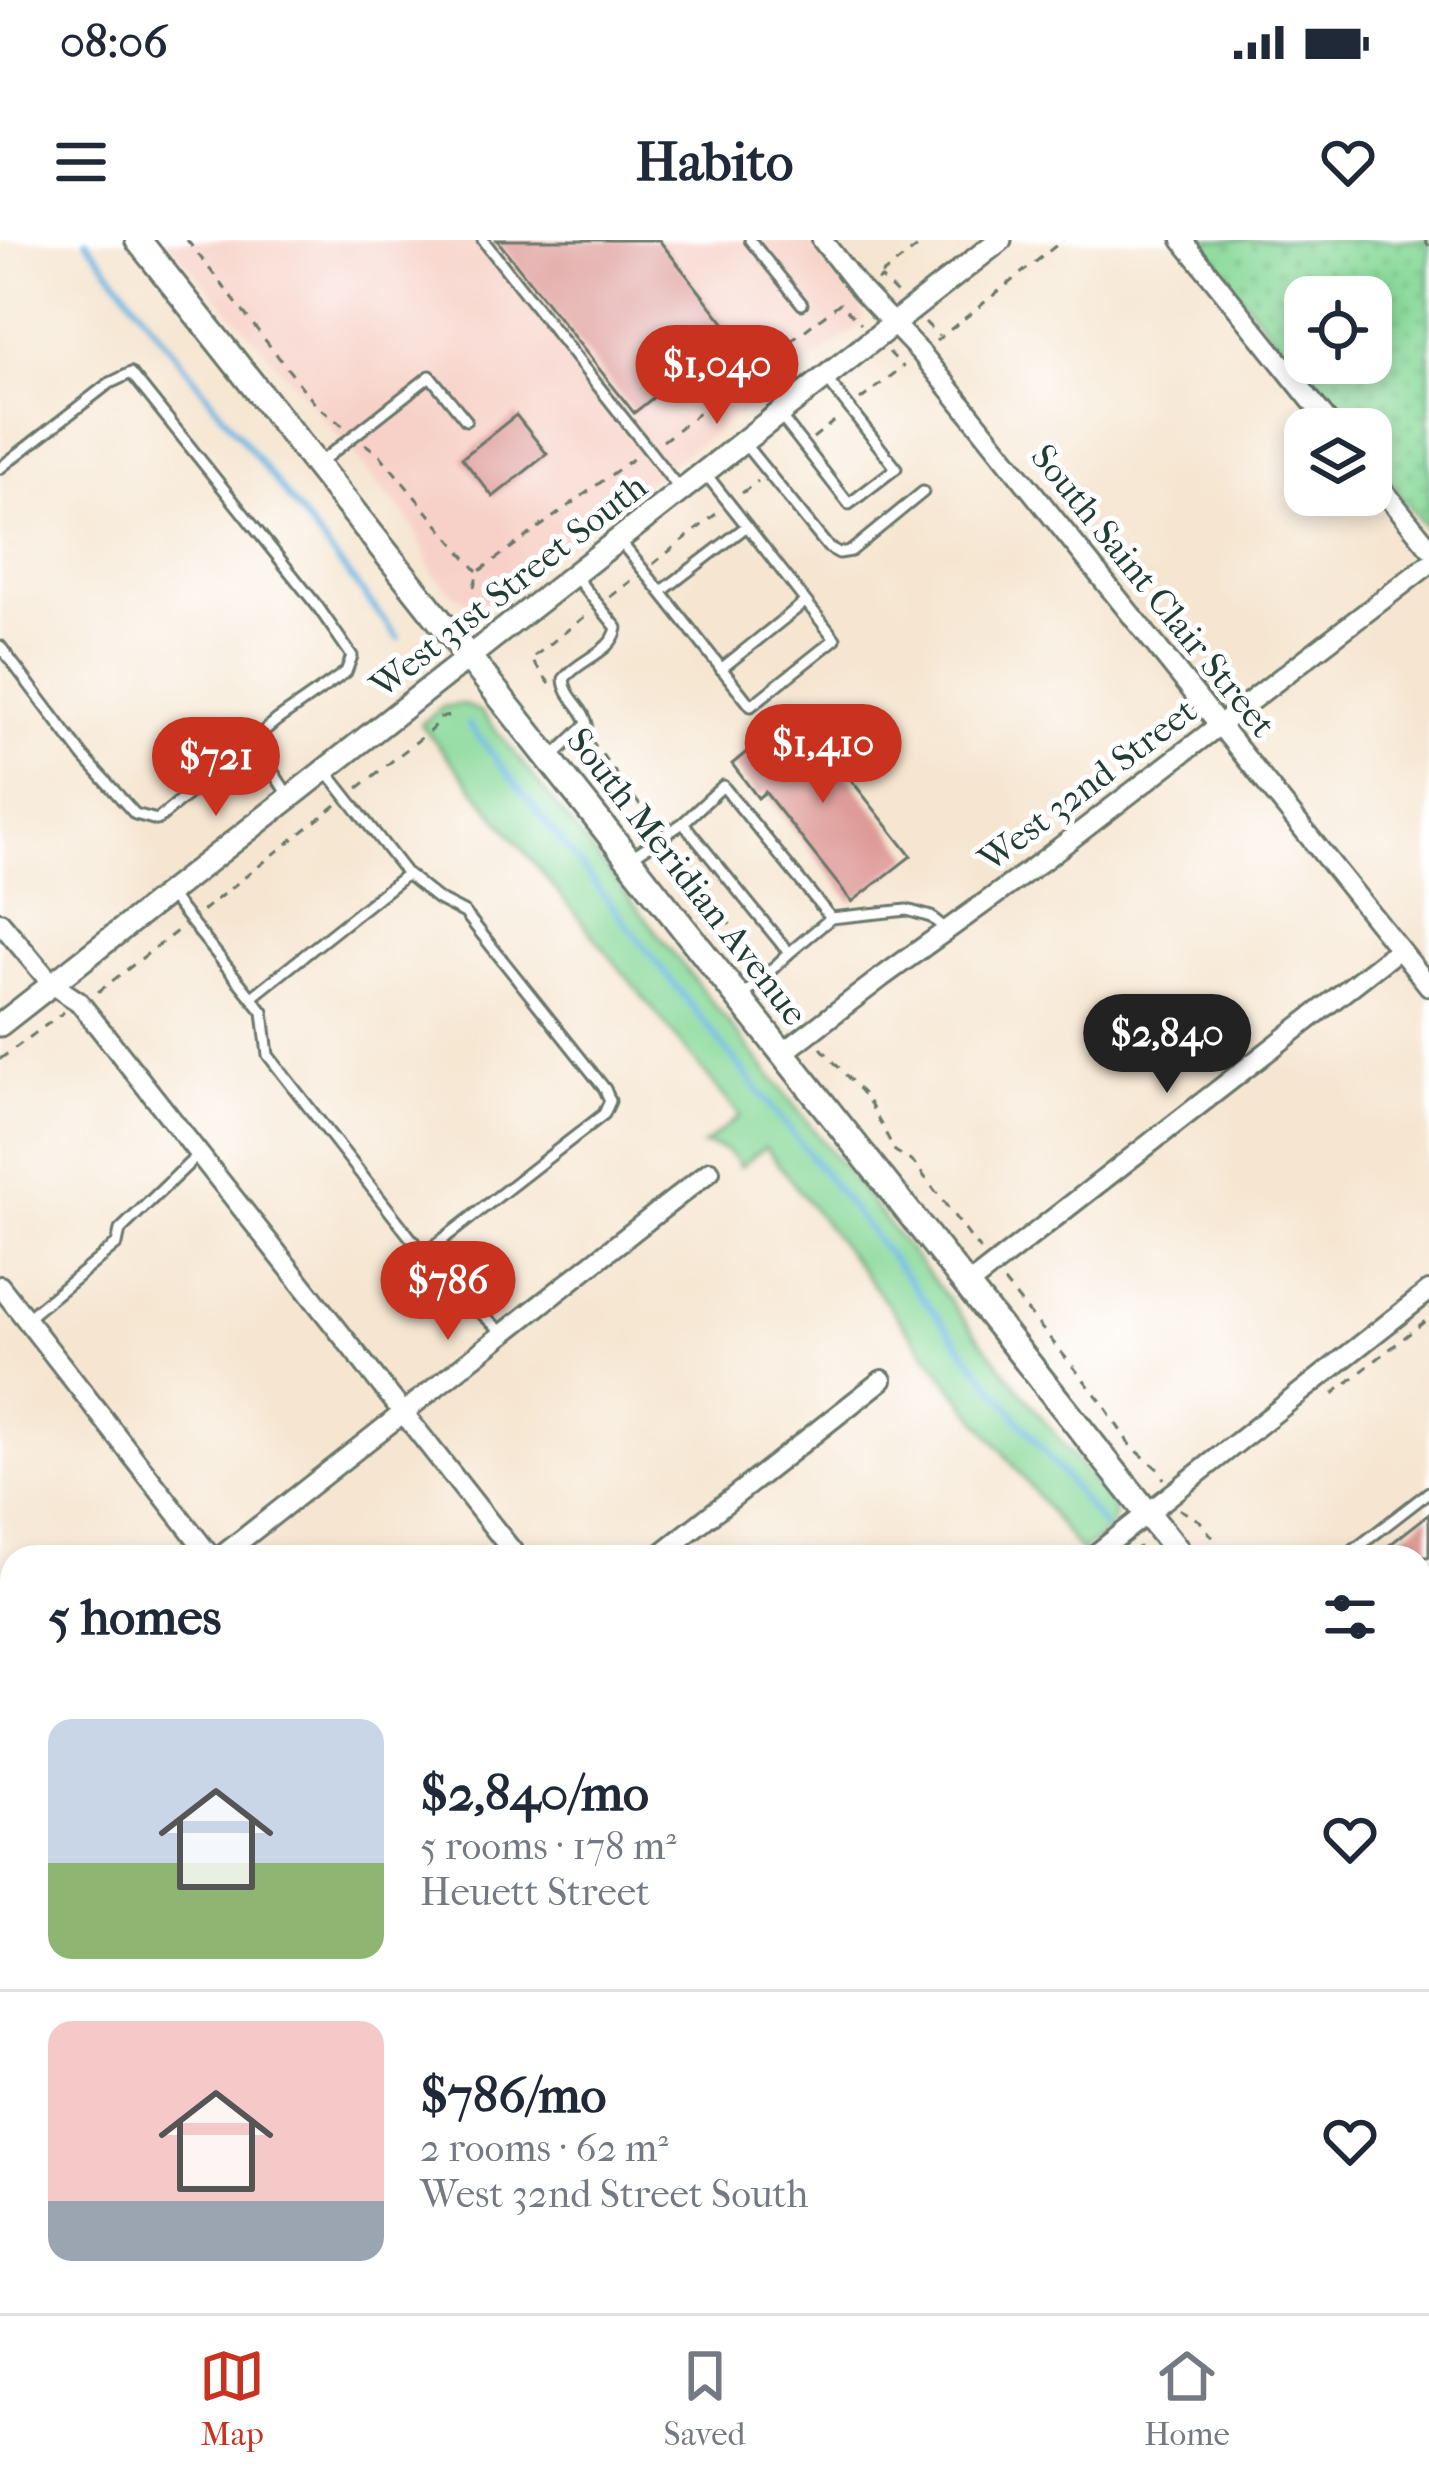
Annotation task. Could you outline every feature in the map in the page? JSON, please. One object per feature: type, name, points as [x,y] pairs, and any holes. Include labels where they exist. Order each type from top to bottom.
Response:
[{"type":"main road","name":"South Meridian Avenue","points":[[137,240],[1173,1545]]},
{"type":"street","name":"South Saint Clair Street","points":[[822,240],[861,290],[884,331],[921,352],[1429,986]]},
{"type":"street","name":"West 31st Street South","points":[[0,1025],[1000,240]]},
{"type":"street","points":[[1182,240],[1317,408]]},
{"type":"street","points":[[1392,501],[1429,547]]},
{"type":"street","name":"West 32nd Street","points":[[783,1053],[1429,564]]},
{"type":"street","points":[[0,922],[52,984],[79,1002],[507,1545]]},
{"type":"street","points":[[967,1286],[1399,949]]},
{"type":"street","points":[[231,1545],[710,1171]]},
{"type":"street","points":[[0,1286],[205,1545]]},
{"type":"street","points":[[1108,1545],[1429,1291]]},
{"type":"street","points":[[672,1545],[882,1380]]},
{"type":"lane","points":[[483,240],[681,491]]},
{"type":"lane","points":[[750,240],[802,304]]},
{"type":"lane","points":[[0,468],[108,384],[131,373],[352,656],[346,672],[277,720],[157,820],[135,814],[84,757],[0,646]]},
{"type":"lane","points":[[316,465],[430,376],[466,420]]},
{"type":"lane","points":[[779,414],[849,504],[896,468],[826,378]]},
{"type":"lane","points":[[743,442],[828,547],[839,554],[851,551],[923,492]]},
{"type":"lane","points":[[619,540],[751,706],[835,639],[705,472]]},
{"type":"lane","points":[[661,592],[747,526]]},
{"type":"lane","points":[[549,759],[587,724],[565,690],[564,679],[572,668],[617,637],[617,628],[574,575]]},
{"type":"lane","points":[[721,669],[806,602]]},
{"type":"lane","points":[[252,740],[290,798]]},
{"type":"lane","points":[[326,770],[407,874],[465,913],[610,1101],[604,1114],[424,1254]]},
{"type":"lane","points":[[628,860],[683,823],[723,786],[831,918]]},
{"type":"lane","points":[[683,823],[789,953]]},
{"type":"lane","points":[[252,997],[407,874]]},
{"type":"lane","points":[[168,893],[262,1012],[268,1055],[442,1278],[503,1334]]},
{"type":"lane","points":[[740,1000],[831,918],[907,910],[931,917],[947,930]]},
{"type":"lane","points":[[26,1319],[117,1244],[120,1230],[198,1155]]},
{"type":"lane","points":[[1361,1545],[1429,1492]]},
{"type":"path","points":[[187,240],[316,405],[380,455],[478,572]]},
{"type":"path","points":[[881,275],[927,240]]},
{"type":"path","points":[[921,352],[1063,240]]},
{"type":"path","points":[[1425,240],[1429,246]]},
{"type":"path","points":[[473,587],[478,572],[620,467],[674,434],[840,303],[884,331],[903,367],[803,445]]},
{"type":"path","points":[[557,694],[531,659],[768,473]]},
{"type":"path","points":[[0,1059],[39,1028],[104,988],[431,730],[439,718],[455,716]]},
{"type":"path","points":[[583,730],[824,1052],[867,1098],[895,1151],[914,1162],[1101,1401],[1130,1445],[1159,1470],[1179,1508],[1200,1521],[1219,1545]]},
{"type":"path","points":[[1333,1394],[1429,1318]]},
{"type":"shaded area","points":[[166,240],[808,240],[864,316],[861,325],[612,507],[504,593],[480,604],[450,591],[433,573],[414,527]]},
{"type":"green space","points":[[1197,240],[1429,240],[1429,532],[1392,485],[1392,408],[1330,408],[1311,384],[1392,384],[1392,276],[1284,276],[1284,350]]},
{"type":"green space","points":[[463,704],[481,712],[492,725],[1113,1507],[1113,1521],[1100,1538],[1090,1545],[1076,1545],[765,1147],[740,1167],[725,1150],[703,1145],[740,1116],[421,724],[443,707]]},
{"type":"building","points":[[497,240],[659,240],[733,334],[634,413]]},
{"type":"building","points":[[516,415],[547,454],[493,497],[462,458]]},
{"type":"building","points":[[797,711],[911,856],[852,902],[765,792],[758,798],[732,764]]},
{"type":"building","points":[[1429,1514],[1429,1545],[1389,1545]]},
{"type":"waterway","points":[[86,240],[398,638]]},
{"type":"waterway","points":[[469,725],[1105,1528]]}]
